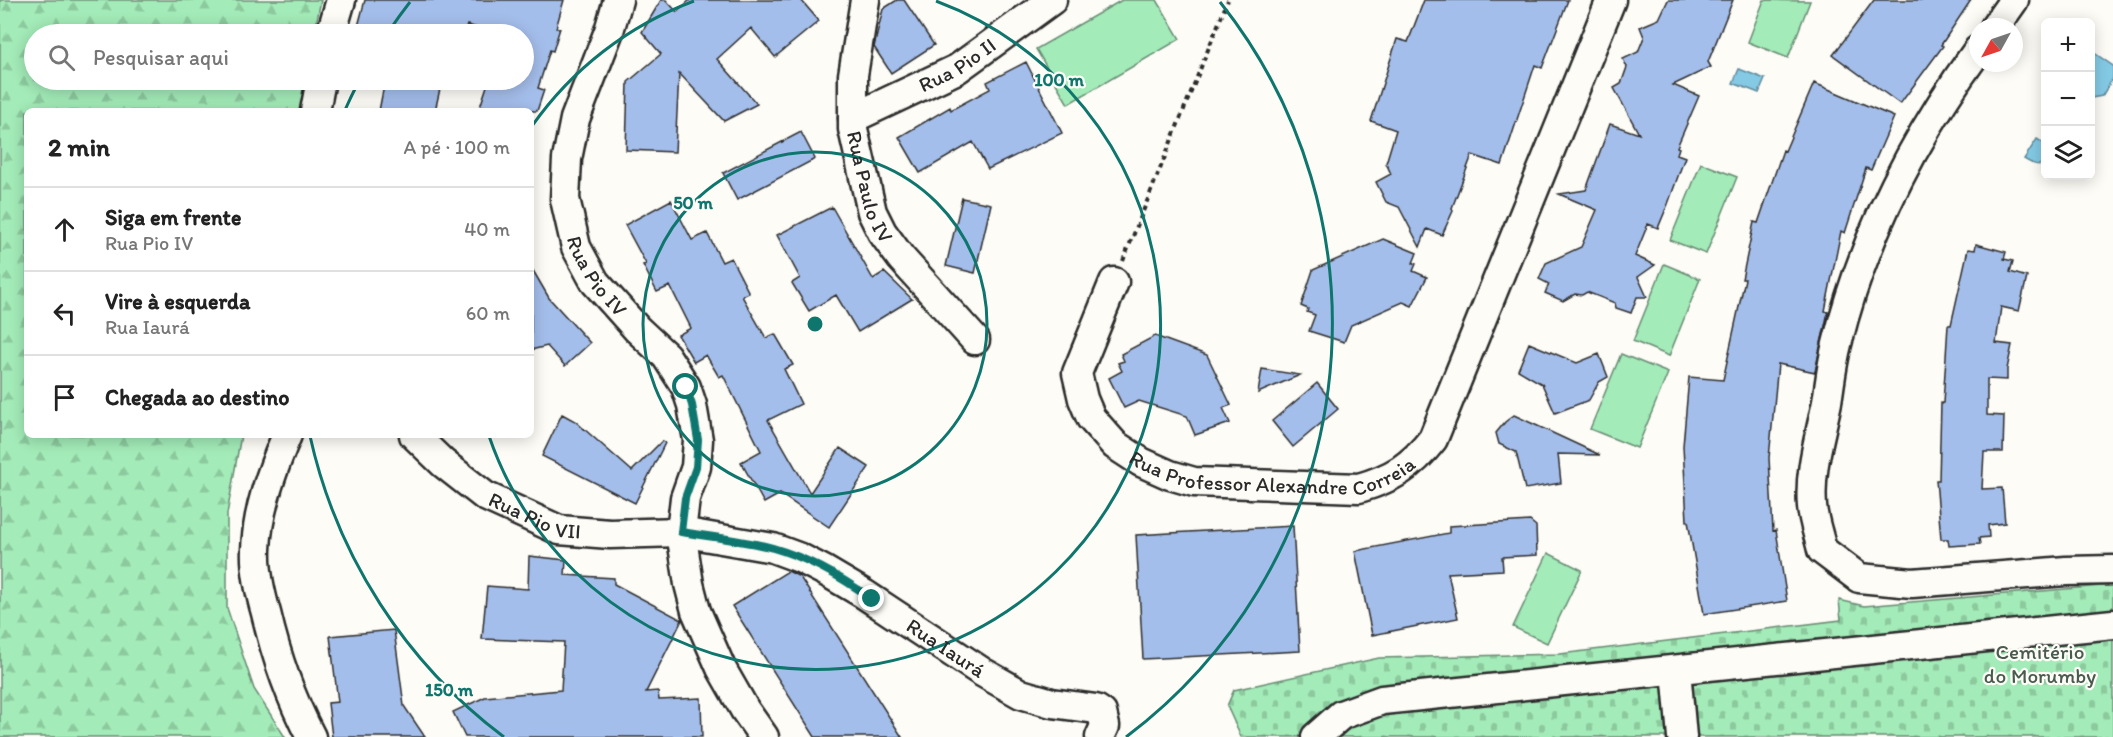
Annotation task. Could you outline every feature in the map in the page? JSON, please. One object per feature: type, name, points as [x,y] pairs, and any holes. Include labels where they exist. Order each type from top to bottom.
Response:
[{"type":"street","points":[[334,24],[341,0]]},
{"type":"street","name":"Rua Pio IV","points":[[618,0],[609,31],[574,119],[567,159],[565,200],[576,247],[595,282],[637,329],[666,356],[686,387],[692,405],[698,440],[696,467],[685,498],[681,532],[689,584],[696,611],[729,684],[764,737]]},
{"type":"street","name":"Rua Paulo IV","points":[[865,0],[853,75],[853,129],[872,212],[882,232],[901,258],[975,340]]},
{"type":"street","name":"Rua Pio II","points":[[853,118],[957,69],[1020,26],[1052,0]]},
{"type":"street","name":"Rua Professor Alexandre Correia","points":[[1114,282],[1077,374],[1083,399],[1091,418],[1115,445],[1141,462],[1170,475],[1194,482],[1359,488],[1385,480],[1413,461],[1433,439],[1611,0]]},
{"type":"street","points":[[2001,18],[2014,0]]},
{"type":"street","points":[[1969,62],[1951,87],[1898,177],[1856,278],[1836,345],[1814,461],[1812,506],[1822,550],[1859,578],[1912,584],[2066,571],[2113,570]]},
{"type":"street","points":[[316,108],[319,90]]},
{"type":"street","points":[[286,438],[263,504],[256,550],[257,580],[279,664],[311,737]]},
{"type":"street","name":"Rua Pio VII","points":[[417,438],[443,463],[485,496],[559,530],[610,534],[681,532]]},
{"type":"street","name":"Rua Iaurá","points":[[681,532],[773,548],[800,558],[864,594],[1021,694],[1043,701],[1096,709],[1102,713],[1102,731]]},
{"type":"street","points":[[1316,737],[1341,715],[1382,700],[2113,624]]},
{"type":"street","points":[[1676,670],[1682,737]]},
{"type":"path","points":[[1114,282],[1228,0]]},
{"type":"green space","points":[[0,0],[321,0],[316,24],[24,24],[24,90],[304,90],[301,108],[24,108],[24,438],[240,438],[227,514],[227,608],[254,689],[285,737],[0,737]]},
{"type":"green space","points":[[1122,0],[1157,0],[1180,39],[1068,104],[1036,49]]},
{"type":"green space","points":[[1764,0],[1810,1],[1788,58],[1748,42]]},
{"type":"green space","points":[[1701,163],[1737,177],[1706,254],[1670,240]]},
{"type":"green space","points":[[1664,264],[1700,279],[1669,356],[1633,341]]},
{"type":"green space","points":[[1621,354],[1668,373],[1637,448],[1590,429]]},
{"type":"green space","points":[[1548,553],[1582,570],[1547,643],[1513,627]]},
{"type":"green space","name":"Cemitério do Morumby","points":[[2113,585],[2113,737],[1241,737],[1227,706],[1234,690],[1379,658],[1560,654],[1841,620],[1839,600],[1864,606]]},
{"type":"water","points":[[2095,53],[2113,66],[2113,78],[2102,96],[2095,97]]},
{"type":"water","points":[[1739,69],[1765,79],[1759,93],[1733,83]]},
{"type":"water","points":[[2037,139],[2041,142],[2041,165],[2024,159]]},
{"type":"building","points":[[365,0],[564,0],[556,28],[560,28],[553,51],[550,50],[538,88],[544,90],[537,111],[534,111],[534,108],[480,107],[486,90],[534,90],[534,24],[359,24]]},
{"type":"building","points":[[661,0],[666,0],[677,12],[690,0],[801,0],[819,21],[775,57],[751,28],[717,59],[757,104],[724,121],[679,73],[675,152],[626,150],[628,82],[661,54],[642,32]]},
{"type":"building","points":[[897,0],[904,0],[934,45],[891,73],[874,47],[883,9]]},
{"type":"building","points":[[1424,0],[1568,0],[1542,68],[1535,65],[1502,165],[1472,155],[1452,208],[1453,211],[1442,235],[1427,229],[1420,247],[1399,207],[1386,202],[1376,182],[1391,174],[1386,163],[1396,130],[1371,121],[1397,39],[1408,42]]},
{"type":"building","points":[[1668,0],[1733,0],[1708,62],[1711,67],[1673,85],[1699,96],[1677,147],[1679,148],[1677,154],[1685,157],[1668,204],[1658,228],[1648,224],[1635,256],[1655,265],[1638,277],[1647,297],[1637,297],[1631,313],[1616,308],[1615,303],[1587,292],[1582,295],[1575,294],[1563,301],[1545,293],[1549,284],[1539,279],[1546,263],[1581,247],[1597,210],[1559,194],[1586,190],[1610,124],[1639,134],[1614,88],[1621,84],[1627,67],[1623,59],[1638,52],[1644,37],[1640,27],[1659,19]]},
{"type":"building","points":[[1874,0],[1971,0],[1941,45],[1943,46],[1900,104],[1833,55]]},
{"type":"building","points":[[1026,62],[1062,133],[988,169],[973,142],[920,173],[899,137],[950,107],[951,110],[990,89],[987,82]]},
{"type":"building","points":[[1814,83],[1894,117],[1871,170],[1866,168],[1845,233],[1841,231],[1825,311],[1828,312],[1815,372],[1778,364],[1769,458],[1773,531],[1776,530],[1787,601],[1704,614],[1687,521],[1683,446],[1689,377],[1723,380],[1745,279],[1742,279],[1754,222],[1758,223],[1783,150],[1785,151]]},
{"type":"building","points":[[383,90],[440,90],[436,108],[380,108]]},
{"type":"building","points":[[801,132],[815,159],[737,200],[723,173]]},
{"type":"building","points":[[962,198],[991,204],[975,273],[946,266]]},
{"type":"building","points":[[671,200],[692,240],[707,233],[722,262],[731,258],[749,293],[742,296],[766,338],[775,334],[793,365],[784,369],[801,404],[768,420],[810,493],[840,448],[869,467],[829,527],[780,494],[764,503],[741,462],[761,451],[723,375],[719,377],[706,355],[694,362],[678,335],[691,328],[670,286],[657,292],[643,265],[646,264],[625,225]]},
{"type":"building","points":[[832,207],[873,279],[884,272],[912,299],[858,332],[836,295],[809,311],[792,283],[800,278],[777,235]]},
{"type":"building","points":[[1383,239],[1417,253],[1413,271],[1427,277],[1412,306],[1403,302],[1351,325],[1344,342],[1309,331],[1315,315],[1307,312],[1308,309],[1301,306],[1313,270]]},
{"type":"building","points":[[1976,244],[2006,252],[2004,259],[2013,261],[2010,272],[2027,277],[2019,311],[2001,307],[1996,343],[2012,345],[2007,380],[1987,379],[1987,415],[2004,416],[2003,452],[1984,452],[1982,489],[2002,488],[2005,523],[1988,525],[1989,537],[1979,538],[1980,544],[1949,546],[1948,539],[1941,539],[1936,480],[1939,480],[1941,403],[1943,403],[1948,325],[1951,325],[1968,249],[1975,250]]},
{"type":"building","points":[[534,272],[549,298],[590,343],[565,366],[547,346],[534,349]]},
{"type":"building","points":[[1155,336],[1207,355],[1231,405],[1223,408],[1230,423],[1195,435],[1187,416],[1139,401],[1124,408],[1109,378],[1122,371],[1118,363],[1124,361],[1121,354]]},
{"type":"building","points":[[1529,343],[1577,363],[1599,354],[1608,377],[1599,382],[1589,400],[1555,413],[1542,384],[1518,370]]},
{"type":"building","points":[[1262,369],[1300,375],[1258,393]]},
{"type":"building","points":[[1317,383],[1338,409],[1293,447],[1272,421]]},
{"type":"building","points":[[562,414],[575,421],[632,471],[662,441],[665,443],[635,503],[542,456]]},
{"type":"building","points":[[1514,415],[1600,455],[1558,454],[1561,483],[1525,489],[1516,452],[1499,444],[1496,433]]},
{"type":"building","points":[[1530,521],[1536,526],[1537,555],[1502,557],[1503,570],[1448,573],[1458,618],[1372,635],[1355,551],[1449,533],[1449,526]]},
{"type":"building","points":[[1293,526],[1300,651],[1143,659],[1136,535]]},
{"type":"building","points":[[529,556],[566,560],[565,575],[614,578],[614,584],[682,620],[646,692],[658,691],[659,700],[701,698],[702,737],[465,737],[453,712],[485,697],[561,690],[564,642],[482,639],[487,586],[528,589]]},
{"type":"building","points":[[788,571],[800,577],[902,737],[815,737],[732,606]]},
{"type":"building","points":[[394,630],[404,706],[425,737],[332,737],[328,703],[338,702],[330,636]]},
{"type":"route","points":[[686,387],[692,405],[698,440],[696,467],[685,498],[681,532],[773,548],[800,558],[872,599]]}]
